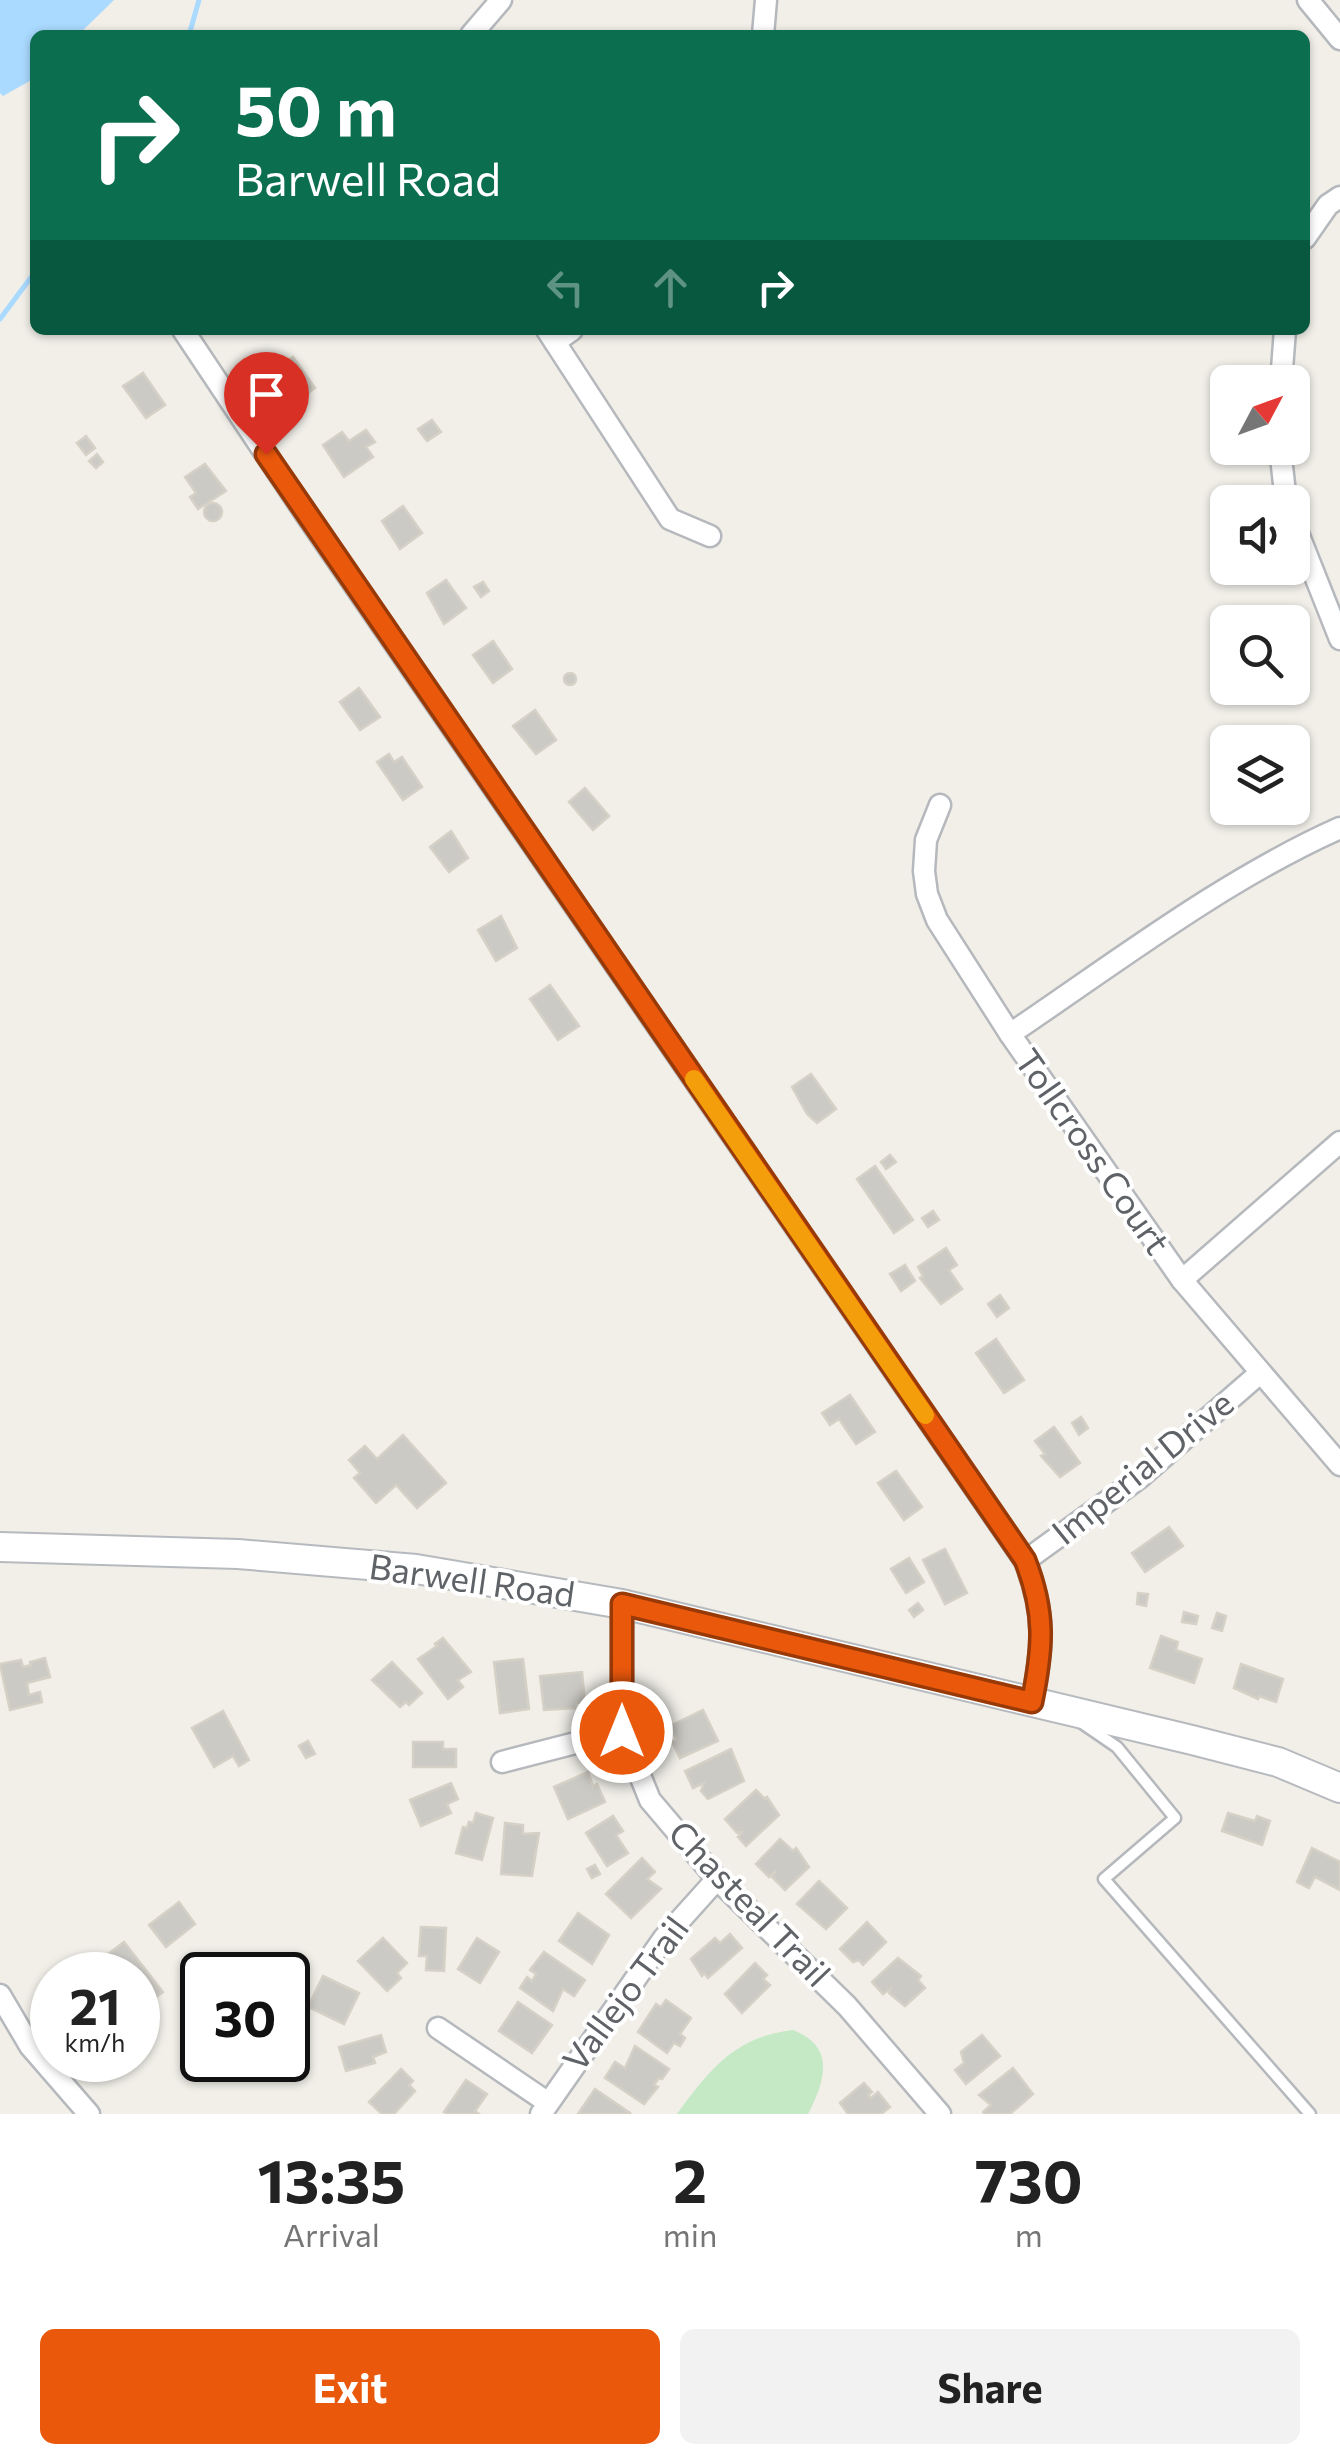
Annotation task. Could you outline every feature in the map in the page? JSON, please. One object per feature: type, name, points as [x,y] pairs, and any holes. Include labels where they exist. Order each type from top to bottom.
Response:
[{"type":"street","points":[[474,30],[501,0]]},
{"type":"street","points":[[763,30],[766,0]]},
{"type":"street","points":[[1308,0],[1340,39]]},
{"type":"street","points":[[1310,231],[1328,205],[1340,197]]},
{"type":"street","points":[[186,335],[1025,1561],[1038,1592],[1043,1627],[1032,1702]]},
{"type":"street","points":[[559,335],[670,519],[710,536]]},
{"type":"street","points":[[1282,365],[1285,335]]},
{"type":"street","points":[[1310,563],[1340,638]]},
{"type":"street","name":"Tollcross Court","points":[[940,805],[926,840],[927,894],[937,920],[1010,1034],[1182,1280],[1340,1465]]},
{"type":"street","points":[[1010,1034],[1171,925],[1302,844],[1340,828]]},
{"type":"street","points":[[1182,1280],[1340,1142]]},
{"type":"street","name":"Imperial Drive","points":[[1025,1561],[1138,1479],[1260,1374]]},
{"type":"street","name":"Barwell Road","points":[[0,1547],[238,1554],[416,1569],[622,1604],[1278,1762],[1340,1788]]},
{"type":"street","name":"Chasteal Trail","points":[[622,1604],[622,1732],[650,1800],[717,1879],[848,2006],[940,2114]]},
{"type":"street","points":[[502,1762],[622,1732]]},
{"type":"street","name":"Vallejo Trail","points":[[544,2108],[664,1938],[717,1879]]},
{"type":"street","points":[[0,1995],[30,2046],[90,2114]]},
{"type":"street","points":[[438,2028],[544,2108]]},
{"type":"lane","points":[[1064,1711],[1117,1748],[1175,1818],[1104,1879],[1310,2114]]},
{"type":"green space","points":[[793,2030],[816,2046],[823,2066],[819,2089],[808,2114],[677,2114],[726,2058],[755,2040]]},
{"type":"water","points":[[0,0],[114,0],[83,30],[30,30],[30,81],[3,96]]},
{"type":"building","points":[[293,357],[315,388],[296,402],[274,370]]},
{"type":"building","points":[[143,373],[165,405],[146,418],[123,386]]},
{"type":"building","points":[[432,420],[441,432],[427,441],[418,429]]},
{"type":"building","points":[[366,430],[375,442],[366,447],[373,457],[344,477],[323,445],[342,432],[349,441]]},
{"type":"building","points":[[86,436],[95,448],[86,455],[77,443]]},
{"type":"building","points":[[97,454],[103,462],[96,468],[89,461]]},
{"type":"building","points":[[205,464],[226,491],[198,509],[190,497],[196,493],[185,477]]},
{"type":"building","points":[[213,503],[220,505],[220,519],[213,521],[206,519],[204,512],[206,505]]},
{"type":"building","points":[[403,506],[422,533],[400,549],[382,521]]},
{"type":"building","points":[[446,580],[466,608],[444,624],[427,593]]},
{"type":"building","points":[[483,582],[489,591],[481,597],[474,587]]},
{"type":"building","points":[[493,641],[512,669],[493,683],[473,655]]},
{"type":"building","points":[[570,673],[576,679],[570,685],[564,679]]},
{"type":"building","points":[[359,688],[380,717],[360,730],[340,702]]},
{"type":"building","points":[[535,710],[556,740],[536,754],[513,726]]},
{"type":"building","points":[[389,754],[394,762],[402,757],[422,787],[403,800],[377,762]]},
{"type":"building","points":[[585,788],[609,816],[593,830],[569,802]]},
{"type":"building","points":[[451,831],[468,858],[449,872],[430,847]]},
{"type":"building","points":[[501,916],[517,948],[496,961],[478,930]]},
{"type":"building","points":[[550,985],[579,1026],[558,1040],[530,999]]},
{"type":"building","points":[[811,1074],[836,1109],[817,1123],[807,1114],[792,1087]]},
{"type":"building","points":[[890,1155],[896,1162],[886,1169],[881,1162]]},
{"type":"building","points":[[875,1166],[913,1220],[894,1233],[857,1179]]},
{"type":"building","points":[[933,1211],[939,1220],[928,1227],[922,1218]]},
{"type":"building","points":[[946,1248],[957,1265],[949,1270],[962,1289],[941,1304],[920,1278],[923,1276],[918,1267]]},
{"type":"building","points":[[905,1265],[915,1281],[901,1291],[890,1274]]},
{"type":"building","points":[[1000,1295],[1009,1308],[997,1317],[988,1304]]},
{"type":"building","points":[[996,1339],[1024,1380],[1004,1393],[976,1353]]},
{"type":"building","points":[[850,1395],[875,1432],[856,1444],[839,1419],[830,1425],[822,1413]]},
{"type":"building","points":[[1081,1417],[1088,1428],[1079,1435],[1072,1423]]},
{"type":"building","points":[[1054,1427],[1080,1463],[1060,1477],[1041,1456],[1045,1454],[1035,1441]]},
{"type":"building","points":[[403,1435],[446,1483],[417,1508],[396,1485],[376,1503],[354,1478],[360,1473],[349,1460],[365,1446],[377,1459]]},
{"type":"building","points":[[896,1471],[922,1507],[904,1520],[878,1483]]},
{"type":"building","points":[[1169,1527],[1183,1546],[1145,1572],[1132,1553]]},
{"type":"building","points":[[945,1549],[967,1593],[945,1604],[923,1560]]},
{"type":"building","points":[[909,1558],[924,1582],[906,1593],[891,1569]]},
{"type":"building","points":[[1138,1593],[1148,1594],[1146,1606],[1137,1604]]},
{"type":"building","points":[[918,1603],[923,1610],[914,1617],[909,1610]]},
{"type":"building","points":[[1184,1612],[1198,1616],[1196,1624],[1182,1622]]},
{"type":"building","points":[[1217,1613],[1226,1616],[1222,1631],[1212,1628]]},
{"type":"building","points":[[1161,1636],[1178,1642],[1176,1650],[1202,1659],[1194,1683],[1150,1668]]},
{"type":"building","points":[[443,1638],[471,1672],[458,1680],[463,1687],[448,1699],[418,1659]]},
{"type":"building","points":[[45,1658],[50,1677],[27,1683],[29,1695],[40,1692],[42,1702],[10,1710],[0,1664],[21,1660],[23,1667]]},
{"type":"building","points":[[523,1659],[529,1709],[500,1713],[494,1662]]},
{"type":"building","points":[[392,1662],[422,1693],[409,1705],[406,1702],[400,1707],[372,1680]]},
{"type":"building","points":[[1241,1664],[1283,1679],[1276,1702],[1234,1688]]},
{"type":"building","points":[[582,1672],[585,1702],[576,1703],[575,1708],[544,1710],[540,1676]]},
{"type":"building","points":[[703,1710],[718,1741],[680,1758],[670,1726]]},
{"type":"building","points":[[223,1711],[249,1760],[239,1766],[233,1756],[214,1767],[192,1728]]},
{"type":"building","points":[[308,1741],[315,1754],[306,1758],[299,1746]]},
{"type":"building","points":[[413,1742],[443,1742],[443,1749],[456,1749],[456,1767],[413,1767]]},
{"type":"building","points":[[731,1749],[744,1781],[708,1799],[701,1791],[704,1783],[693,1788],[685,1771]]},
{"type":"building","points":[[588,1772],[605,1802],[568,1819],[554,1787]]},
{"type":"building","points":[[451,1783],[458,1799],[447,1804],[451,1813],[421,1826],[410,1800]]},
{"type":"building","points":[[756,1790],[767,1797],[779,1815],[746,1846],[738,1837],[742,1832],[737,1833],[725,1819]]},
{"type":"building","points":[[476,1813],[493,1818],[482,1860],[456,1853],[463,1827],[473,1823]]},
{"type":"building","points":[[1228,1813],[1270,1821],[1262,1845],[1222,1831]]},
{"type":"building","points":[[613,1816],[623,1831],[616,1835],[628,1853],[607,1866],[586,1833]]},
{"type":"building","points":[[505,1823],[523,1825],[523,1834],[539,1833],[532,1876],[501,1874]]},
{"type":"building","points":[[780,1839],[793,1851],[796,1848],[809,1867],[785,1890],[771,1876],[776,1871],[769,1877],[756,1864]]},
{"type":"building","points":[[1312,1848],[1340,1862],[1340,1890],[1315,1877],[1309,1888],[1297,1882]]},
{"type":"building","points":[[642,1858],[655,1872],[647,1879],[661,1889],[631,1918],[606,1894]]},
{"type":"building","points":[[595,1865],[600,1874],[592,1878],[587,1869]]},
{"type":"building","points":[[819,1881],[847,1908],[826,1929],[797,1904]]},
{"type":"building","points":[[179,1902],[195,1924],[166,1947],[149,1925]]},
{"type":"building","points":[[578,1913],[609,1935],[592,1964],[559,1941]]},
{"type":"building","points":[[867,1922],[886,1942],[863,1965],[859,1960],[853,1962],[840,1949]]},
{"type":"building","points":[[421,1927],[446,1928],[444,1971],[426,1970],[427,1956],[419,1956]]},
{"type":"building","points":[[730,1934],[742,1948],[708,1978],[704,1973],[702,1976],[691,1959],[715,1938],[720,1943]]},
{"type":"building","points":[[383,1938],[407,1963],[397,1973],[401,1978],[387,1991],[358,1961]]},
{"type":"building","points":[[477,1938],[499,1952],[480,1983],[458,1969]]},
{"type":"building","points":[[124,1942],[132,1952],[111,1952]]},
{"type":"building","points":[[544,1952],[585,1980],[574,1996],[563,1989],[553,2011],[520,1988],[527,1977],[532,1981],[536,1974],[530,1970]]},
{"type":"building","points":[[898,1958],[921,1976],[918,1980],[925,1988],[905,2006],[889,1993],[890,1989],[883,1994],[872,1982]]},
{"type":"building","points":[[755,1963],[767,1975],[763,1979],[770,1985],[742,2013],[725,1994]]},
{"type":"building","points":[[323,1976],[359,1993],[344,2024],[310,2008]]},
{"type":"building","points":[[666,2000],[691,2018],[680,2034],[685,2038],[680,2046],[674,2043],[667,2053],[638,2032],[656,2004],[661,2007]]},
{"type":"building","points":[[518,2002],[552,2025],[532,2053],[499,2031]]},
{"type":"building","points":[[381,2035],[386,2052],[373,2057],[375,2063],[346,2071],[339,2047]]},
{"type":"building","points":[[982,2035],[1000,2056],[966,2084],[955,2070],[964,2063],[961,2052]]},
{"type":"building","points":[[635,2046],[669,2069],[644,2104],[605,2078],[615,2062],[625,2068]]},
{"type":"building","points":[[1013,2068],[1033,2094],[1010,2114],[985,2114],[991,2105],[979,2095]]},
{"type":"building","points":[[401,2069],[413,2081],[409,2085],[415,2091],[394,2114],[382,2114],[369,2102]]},
{"type":"building","points":[[466,2080],[487,2094],[475,2111],[479,2114],[447,2114],[444,2112]]},
{"type":"building","points":[[864,2083],[872,2092],[868,2095],[871,2098],[878,2092],[890,2107],[881,2114],[848,2114],[840,2103]]},
{"type":"building","points":[[595,2089],[630,2113],[578,2114]]},
{"type":"waterway","points":[[190,30],[199,0]]},
{"type":"waterway","points":[[0,319],[30,279]]},
{"type":"slow traffic","points":[[694,1079],[925,1415]]},
{"type":"route","points":[[266,454],[1025,1560],[1038,1592],[1043,1627],[1032,1702],[622,1604],[622,1732]]}]
